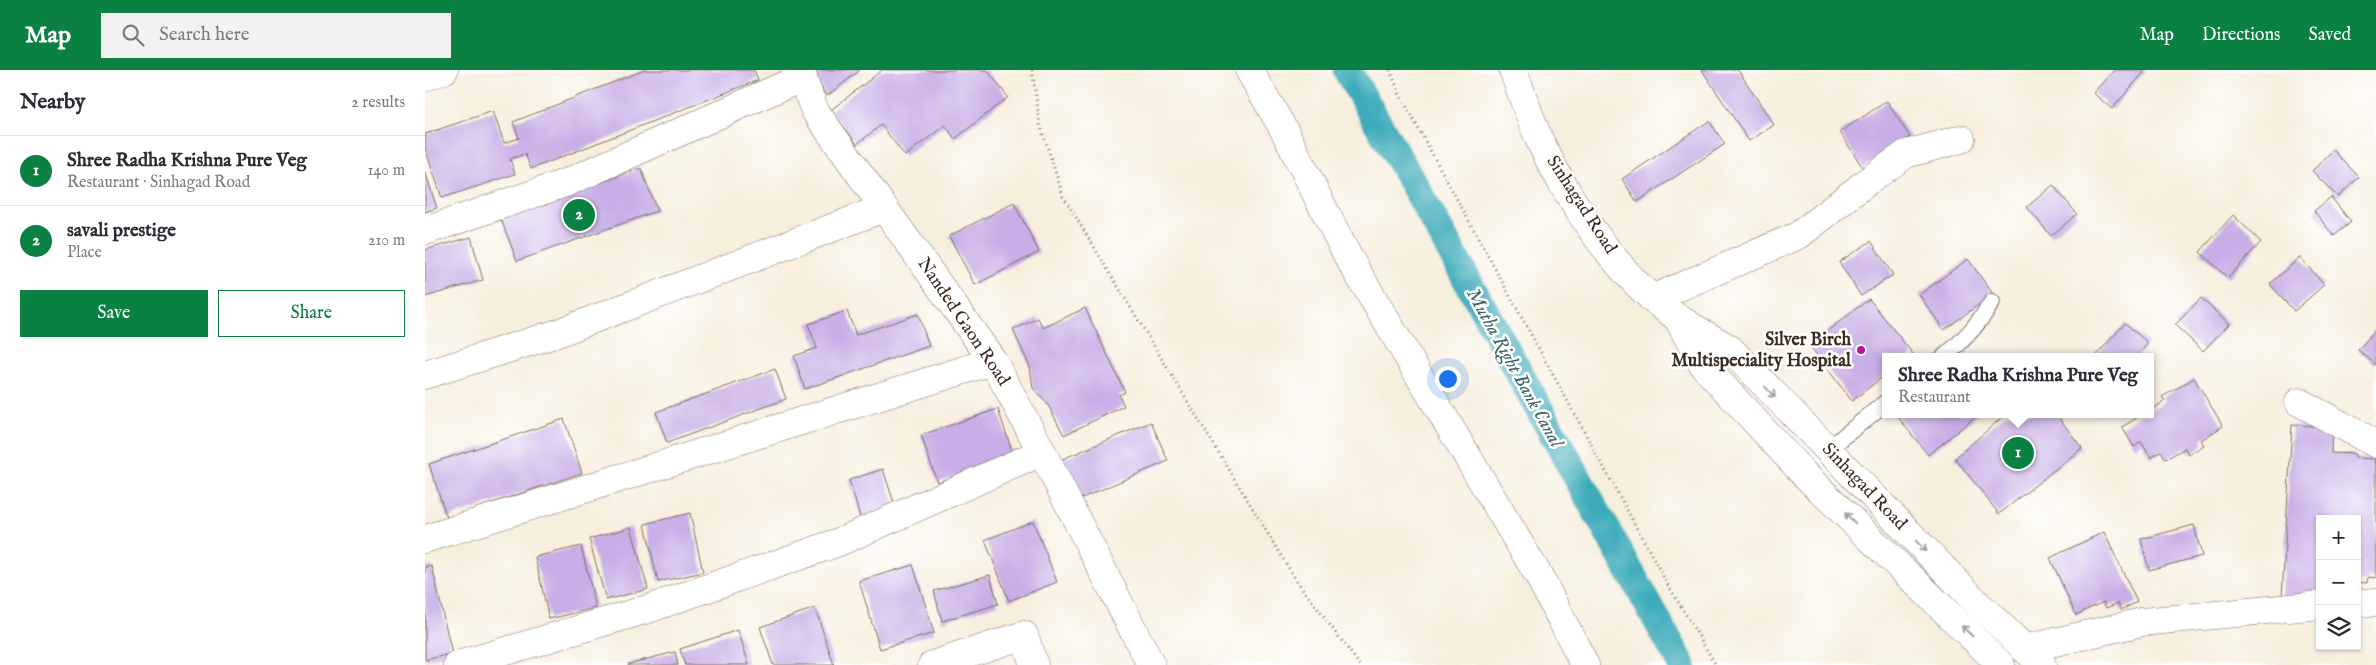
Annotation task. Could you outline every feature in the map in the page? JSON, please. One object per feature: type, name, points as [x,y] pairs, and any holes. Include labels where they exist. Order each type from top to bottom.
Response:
[{"type":"street","points":[[425,77],[443,70]]},
{"type":"street","points":[[1249,70],[1284,130],[1347,255],[1540,578],[1585,665]]},
{"type":"street","name":"Sinhagad Road","points":[[1513,70],[1540,140],[1567,190],[1588,224],[1614,256],[1653,299],[1678,319],[1730,349],[1827,450],[2033,657]]},
{"type":"street","points":[[425,231],[568,182],[801,73]]},
{"type":"street","name":"Nanded Gaon Road","points":[[801,73],[815,110],[993,361],[1042,452],[1151,665]]},
{"type":"street","points":[[1653,299],[1799,235],[1906,154],[1961,139]]},
{"type":"street","points":[[425,375],[555,334],[884,208]]},
{"type":"street","name":"Sinhagad Road","points":[[1678,319],[1703,365],[1804,474],[2001,665]]},
{"type":"street","points":[[425,539],[993,361]]},
{"type":"street","points":[[2299,402],[2376,444]]},
{"type":"street","points":[[458,665],[648,609],[839,542],[1042,452]]},
{"type":"street","points":[[2361,603],[2376,602]]},
{"type":"street","points":[[2033,657],[2142,622],[2316,605]]},
{"type":"street","points":[[933,665],[1024,635],[1034,665]]},
{"type":"lane","points":[[1948,353],[1963,341],[1982,319],[1992,302]]},
{"type":"lane","points":[[1827,450],[1882,405]]},
{"type":"path","points":[[1032,70],[1041,124],[1063,196],[1295,580],[1360,665]]},
{"type":"path","points":[[1390,70],[1400,96],[1668,585],[1716,665]]},
{"type":"building","points":[[644,70],[754,70],[758,80],[531,169],[525,154],[510,159],[515,174],[442,198],[425,148],[425,134],[493,111],[504,143],[519,138],[513,122]]},
{"type":"building","points":[[809,70],[860,70],[827,96]]},
{"type":"building","points":[[882,70],[987,70],[1008,97],[955,139],[945,125],[905,156],[881,125],[857,144],[831,110]]},
{"type":"building","points":[[1702,70],[1738,70],[1774,125],[1749,141]]},
{"type":"building","points":[[2114,70],[2146,70],[2112,109],[2093,93]]},
{"type":"building","points":[[1887,101],[1910,137],[1863,168],[1840,132]]},
{"type":"building","points":[[1709,121],[1725,144],[1637,202],[1622,179]]},
{"type":"building","points":[[2333,150],[2359,177],[2338,197],[2312,171]]},
{"type":"building","points":[[641,168],[657,211],[517,261],[501,219]]},
{"type":"building","points":[[425,172],[437,208],[425,212]]},
{"type":"building","points":[[2053,185],[2077,214],[2051,236],[2027,207]]},
{"type":"building","points":[[2331,197],[2351,222],[2334,236],[2314,211]]},
{"type":"building","points":[[1014,203],[1039,252],[975,285],[949,236]]},
{"type":"building","points":[[2233,215],[2261,242],[2228,278],[2200,252]]},
{"type":"building","points":[[471,237],[483,280],[425,297],[425,250]]},
{"type":"building","points":[[1871,241],[1893,275],[1861,296],[1839,262]]},
{"type":"building","points":[[2300,257],[2324,285],[2294,311],[2270,284]]},
{"type":"building","points":[[1968,259],[1993,294],[1944,330],[1919,295]]},
{"type":"building","points":[[2201,298],[2229,324],[2203,351],[2175,325]]},
{"type":"building","name":"Silver Birch Multispeciality Hospital","points":[[1869,299],[1912,353],[1882,353],[1882,377],[1852,401],[1809,345]]},
{"type":"building","points":[[1085,308],[1125,392],[1119,395],[1124,406],[1064,435],[1048,405],[1033,388],[1030,367],[1013,330],[1038,318],[1043,328]]},
{"type":"building","points":[[847,311],[856,335],[918,314],[929,346],[805,389],[794,356],[817,348],[808,324]]},
{"type":"building","points":[[2125,323],[2148,343],[2140,353],[2099,353]]},
{"type":"building","points":[[2376,329],[2376,365],[2358,350]]},
{"type":"building","points":[[775,369],[786,399],[667,443],[656,412]]},
{"type":"building","points":[[2194,378],[2223,426],[2201,440],[2204,445],[2189,455],[2185,448],[2166,459],[2161,451],[2151,458],[2141,442],[2134,447],[2122,427],[2137,418],[2154,418],[2154,408],[2165,401],[2162,397]]},
{"type":"building","points":[[998,409],[1014,457],[937,482],[921,435]]},
{"type":"building","points":[[1899,418],[1974,418],[1928,455]]},
{"type":"building","points":[[2001,418],[2059,418],[2082,448],[1999,514],[1955,458]]},
{"type":"building","points":[[564,419],[582,473],[447,518],[429,464]]},
{"type":"building","points":[[1151,422],[1168,461],[1077,500],[1060,460]]},
{"type":"building","points":[[2292,425],[2332,427],[2331,453],[2355,454],[2355,458],[2375,459],[2376,578],[2368,577],[2367,583],[2361,582],[2361,515],[2316,515],[2316,598],[2282,596]]},
{"type":"building","points":[[883,469],[896,509],[861,520],[849,480]]},
{"type":"building","points":[[690,513],[703,572],[658,582],[645,524]]},
{"type":"building","points":[[1033,521],[1057,582],[1009,601],[985,540]]},
{"type":"building","points":[[2194,525],[2202,556],[2149,570],[2141,539]]},
{"type":"building","points":[[631,527],[648,589],[606,600],[589,539]]},
{"type":"building","points":[[2104,532],[2137,602],[2121,610],[2118,603],[2106,608],[2103,602],[2076,615],[2050,558]]},
{"type":"building","points":[[581,546],[596,608],[549,619],[535,557]]},
{"type":"building","points":[[913,565],[934,633],[880,649],[859,581]]},
{"type":"building","points":[[432,566],[452,654],[425,660],[425,567]]},
{"type":"building","points":[[990,575],[998,604],[942,621],[934,591]]},
{"type":"building","points":[[815,608],[834,665],[773,665],[760,627]]},
{"type":"building","points":[[738,630],[749,665],[685,665],[680,649]]},
{"type":"building","points":[[675,652],[678,665],[628,665],[628,664]]},
{"type":"waterway","name":"Mutha Right Bank Canal","points":[[1347,70],[1418,192],[1682,665]]},
{"type":"place","name":"savali prestige","points":[[579,215]]},
{"type":"place","name":"Silver Birch Multispeciality Hospital","points":[[1861,350]]},
{"type":"place","name":"Shree Radha Krishna Pure Veg","points":[[2018,453]]}]
